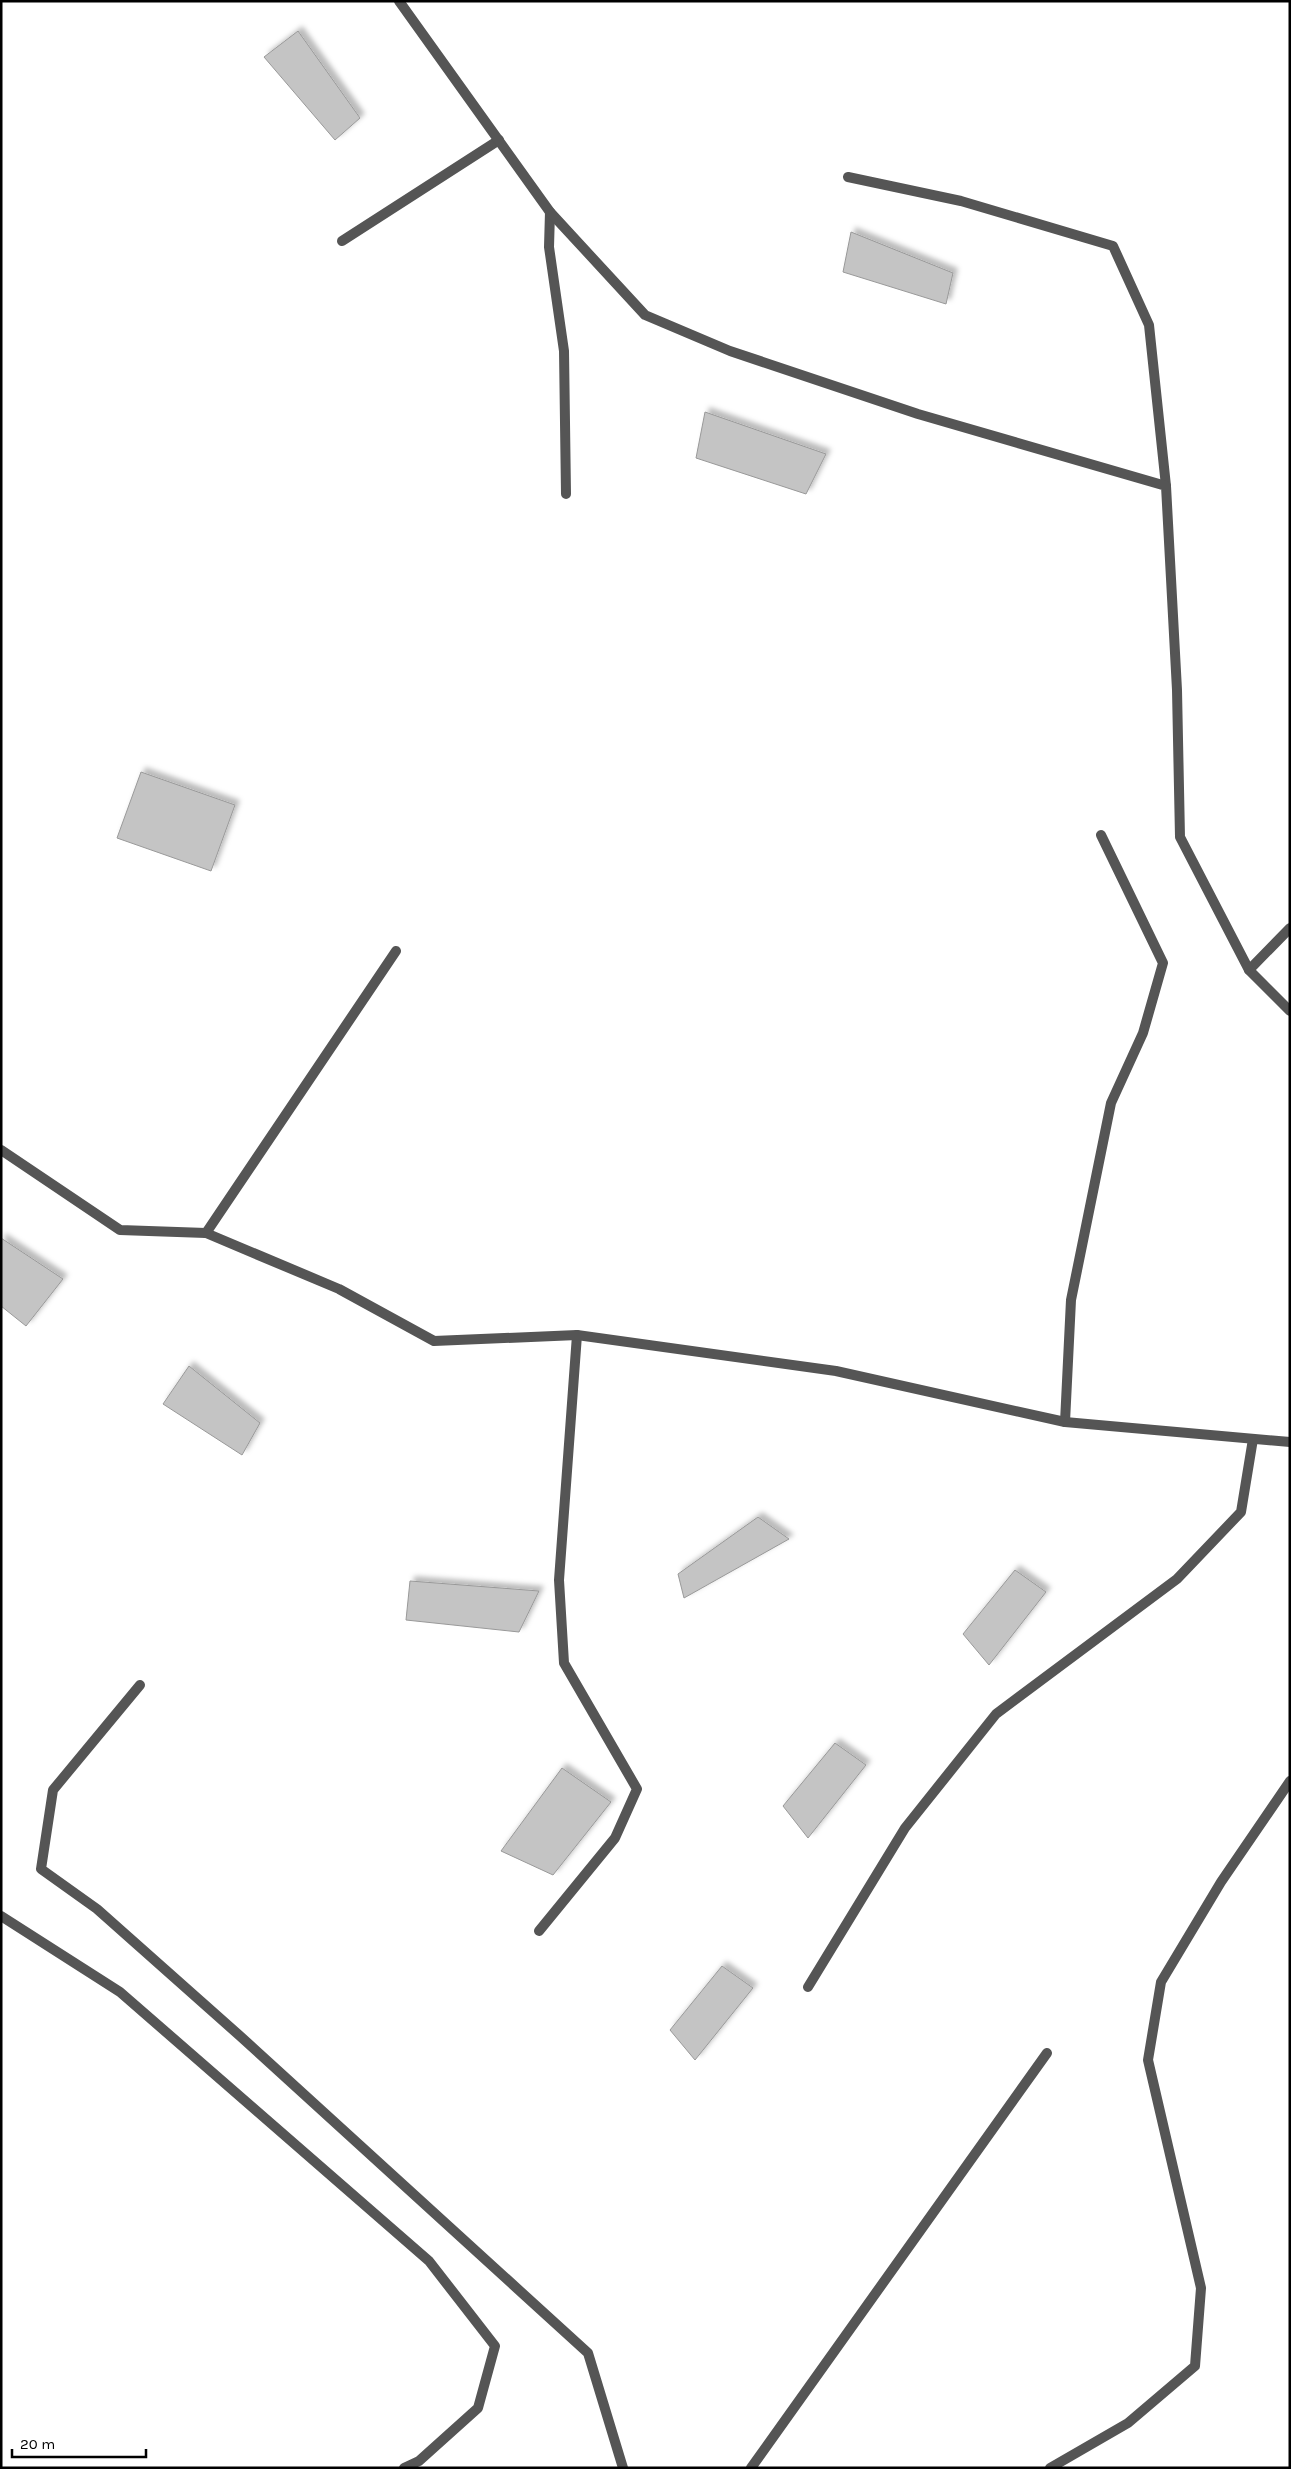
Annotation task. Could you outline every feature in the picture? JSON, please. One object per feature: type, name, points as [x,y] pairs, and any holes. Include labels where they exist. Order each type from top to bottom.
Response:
[{"type":"street","points":[[399,1],[550,212],[645,315],[730,351],[918,414],[1166,486]]},
{"type":"street","points":[[342,241],[457,169],[499,140]]},
{"type":"street","points":[[848,177],[961,201],[1113,246],[1149,326],[1166,486],[1176,690],[1180,837],[1249,970],[1290,1011]]},
{"type":"street","points":[[550,212],[549,247],[564,352],[566,494]]},
{"type":"street","points":[[1064,1422],[1071,1300],[1111,1103],[1143,1033],[1163,963],[1101,835]]},
{"type":"street","points":[[1249,970],[1290,928]]},
{"type":"street","points":[[206,1233],[396,951]]},
{"type":"street","points":[[1,1150],[120,1230],[206,1233],[339,1288],[434,1341],[577,1335],[836,1372],[1064,1422],[1290,1442]]},
{"type":"street","points":[[540,1931],[615,1838],[637,1789],[564,1663],[559,1580],[577,1335]]},
{"type":"street","points":[[808,1987],[905,1828],[996,1714],[1177,1579],[1241,1512],[1253,1439]]},
{"type":"street","points":[[140,1685],[53,1790],[41,1869],[97,1909],[240,2036],[588,2353],[624,2468]]},
{"type":"street","points":[[1050,2468],[1128,2423],[1195,2366],[1201,2288],[1148,2060],[1162,1982],[1221,1882],[1290,1781]]},
{"type":"street","points":[[1,1916],[120,1992],[143,2012],[428,2261],[495,2346],[478,2408],[420,2461],[404,2468]]},
{"type":"street","points":[[751,2468],[1047,2053]]},
{"type":"building","points":[[298,31],[360,118],[335,140],[264,57]]},
{"type":"building","points":[[851,232],[953,273],[946,304],[843,272]]},
{"type":"building","points":[[705,412],[826,454],[806,494],[696,458]]},
{"type":"building","points":[[141,772],[235,805],[211,871],[117,838]]},
{"type":"building","points":[[1,1238],[63,1279],[26,1326],[1,1306]]},
{"type":"building","points":[[189,1366],[260,1423],[242,1455],[163,1404]]},
{"type":"building","points":[[758,1517],[789,1539],[684,1598],[678,1574]]},
{"type":"building","points":[[1015,1570],[1046,1592],[989,1665],[963,1634]]},
{"type":"building","points":[[410,1581],[539,1591],[519,1632],[406,1620]]},
{"type":"building","points":[[835,1743],[866,1765],[808,1838],[783,1806]]},
{"type":"building","points":[[562,1768],[611,1802],[553,1875],[501,1851]]},
{"type":"building","points":[[722,1966],[753,1988],[695,2060],[670,2030]]}]
